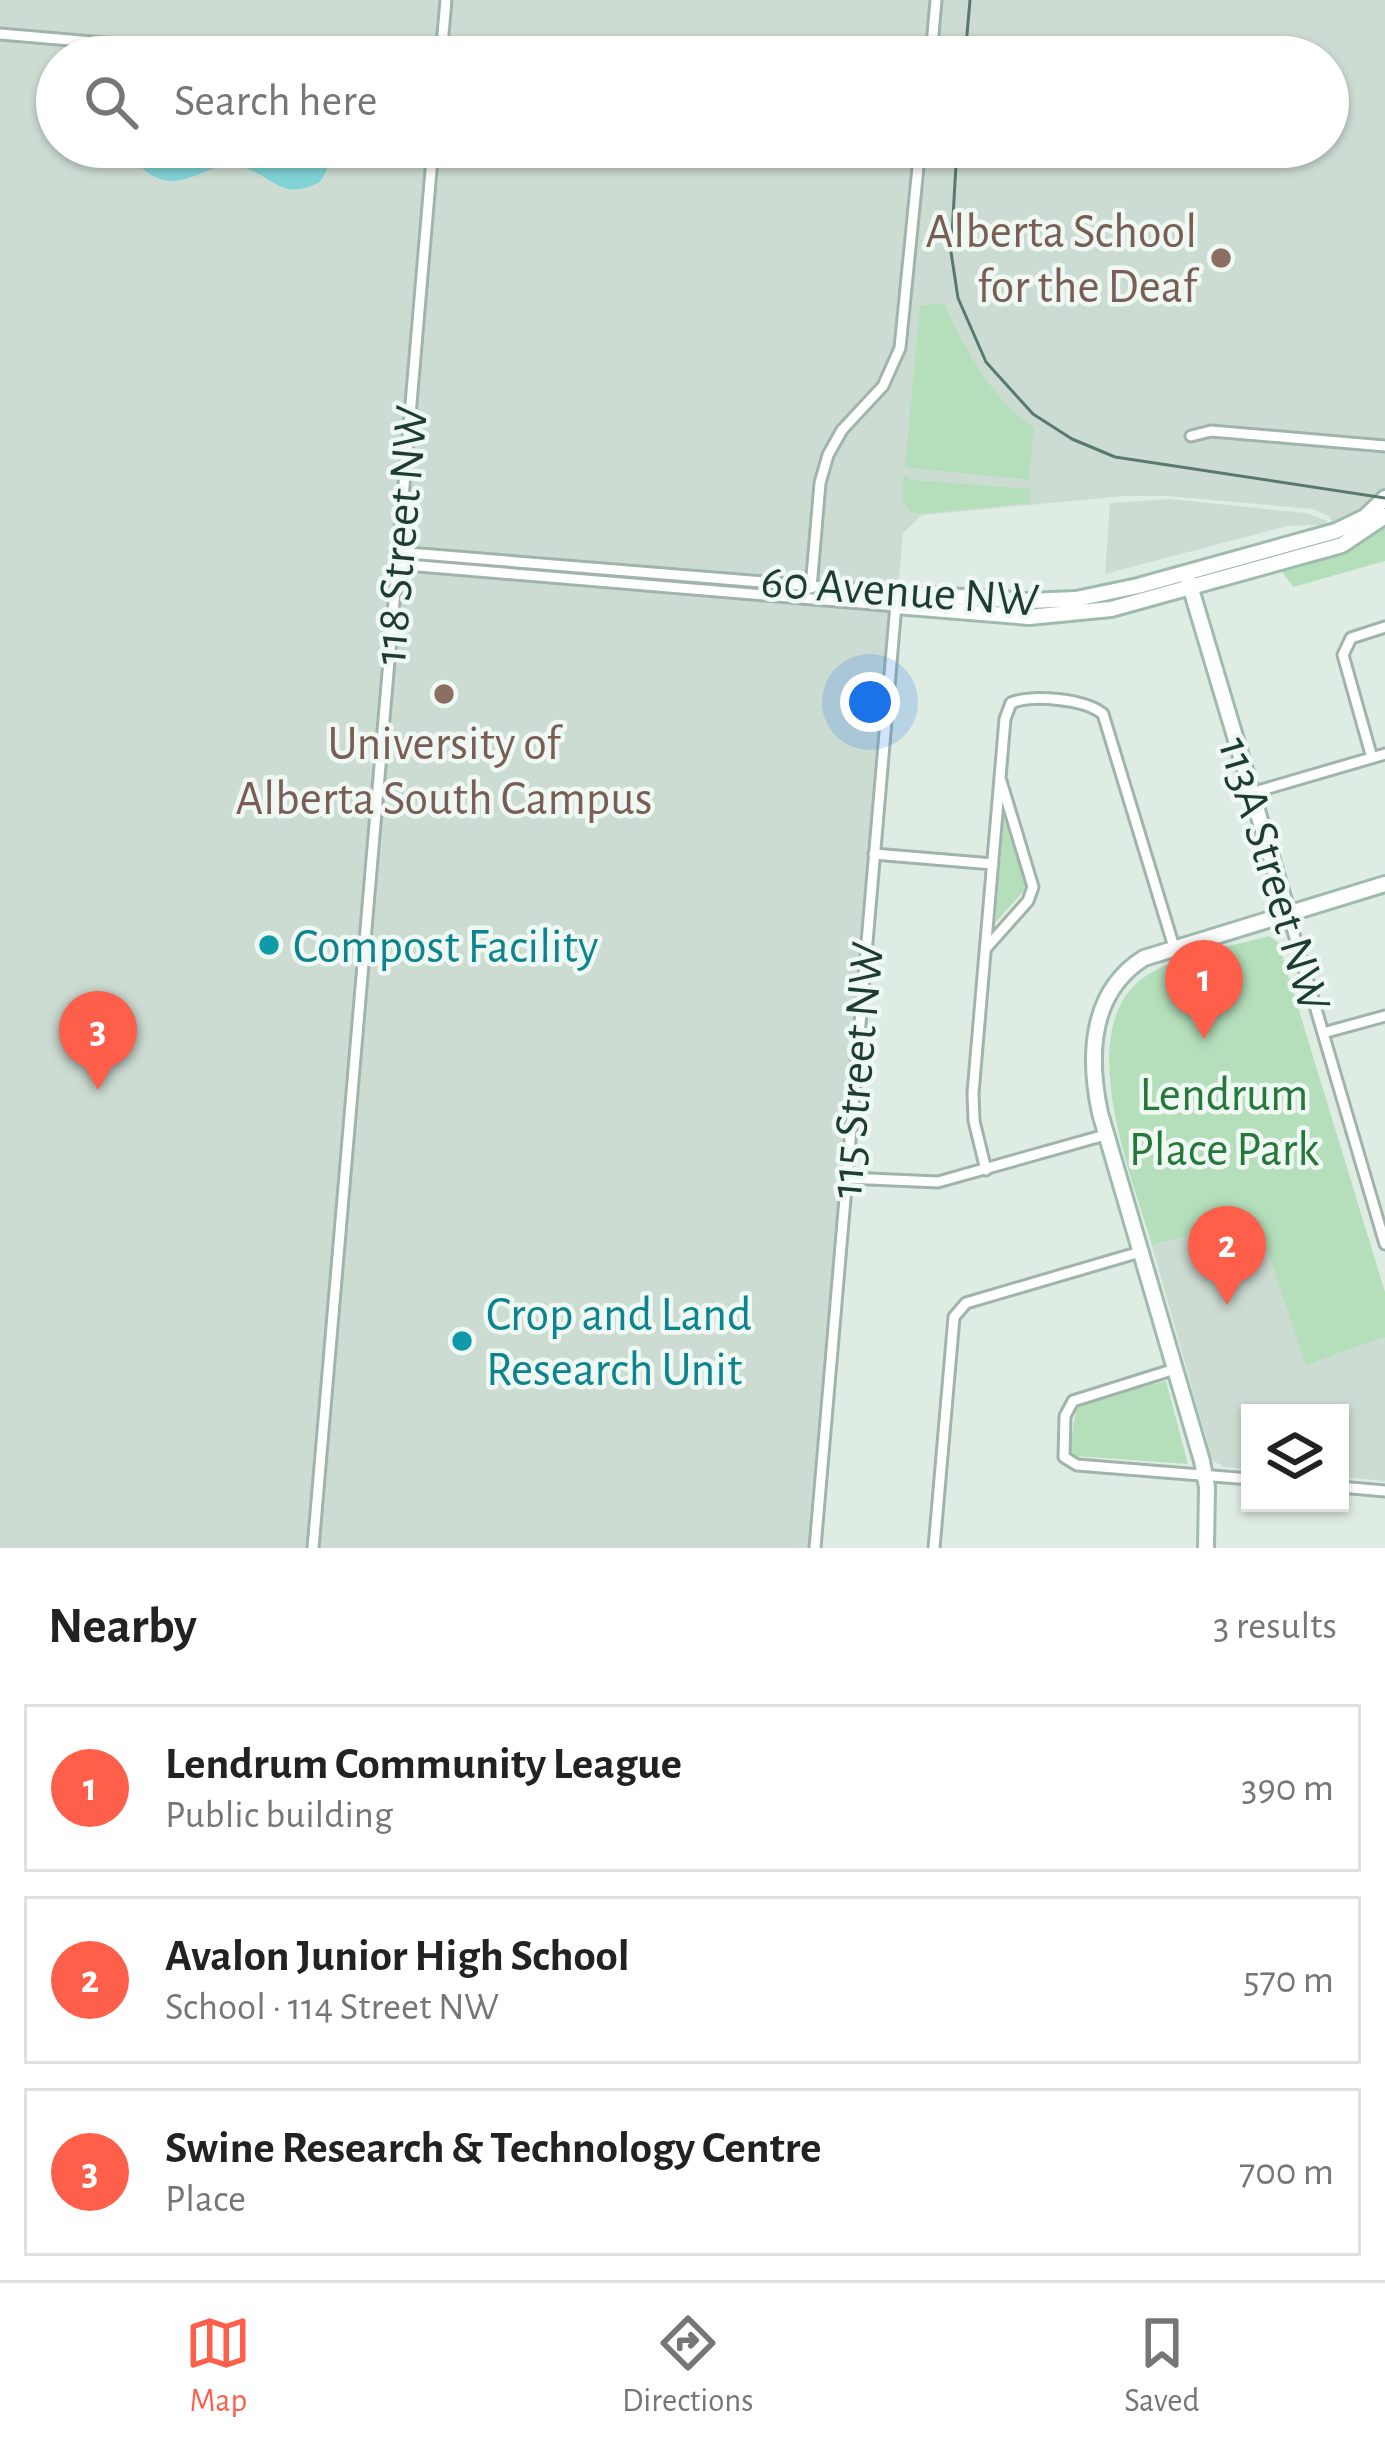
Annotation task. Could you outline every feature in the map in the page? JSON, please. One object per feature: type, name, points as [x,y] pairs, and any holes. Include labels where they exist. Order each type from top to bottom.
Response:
[{"type":"street","points":[[443,36],[446,0]]},
{"type":"street","points":[[933,36],[936,0]]},
{"type":"street","points":[[0,34],[36,37]]},
{"type":"street","name":"118 Street NW","points":[[313,1548],[431,168]]},
{"type":"street","points":[[810,599],[820,483],[828,455],[846,426],[883,386],[900,347],[918,168]]},
{"type":"street","points":[[1191,436],[1211,431],[1385,446]]},
{"type":"street","name":"60 Avenue NW","points":[[396,552],[812,585],[897,600],[1050,616],[1111,609],[1336,531],[1365,518],[1385,498]]},
{"type":"street","name":"60 Avenue NW","points":[[1188,581],[1342,545],[1385,516]]},
{"type":"street","name":"60 Avenue NW","points":[[395,564],[810,599],[897,600]]},
{"type":"street","name":"113A Street NW","points":[[1188,581],[1385,1244]]},
{"type":"street","name":"115 Street NW","points":[[814,1548],[897,600]]},
{"type":"street","points":[[1372,758],[1344,662],[1346,645],[1355,636],[1385,627]]},
{"type":"street","points":[[986,1170],[973,1108],[1004,719],[1011,703],[1028,699],[1099,709],[1112,737],[1174,947]]},
{"type":"street","points":[[1251,793],[1385,754]]},
{"type":"street","points":[[985,949],[1028,901],[1033,886],[1000,776]]},
{"type":"street","points":[[874,854],[992,865]]},
{"type":"street","points":[[1206,1548],[1205,1476],[1105,1135],[1094,1062],[1103,1002],[1129,968],[1174,947],[1385,884]]},
{"type":"street","points":[[1323,1033],[1385,1016]]},
{"type":"street","points":[[847,1178],[930,1184],[1105,1135]]},
{"type":"street","points":[[934,1548],[958,1309],[1140,1252]]},
{"type":"street","points":[[1175,1369],[1070,1404],[1062,1449],[1066,1460],[1077,1465],[1241,1478]]},
{"type":"street","points":[[1349,1488],[1385,1491]]},
{"type":"shaded area","name":"University of Alberta South Campus","points":[[0,0],[1385,0],[1385,507],[1339,539],[1329,516],[1313,509],[1167,496],[922,515],[903,533],[815,1548],[0,1548]]},
{"type":"shaded area","points":[[1170,499],[1306,513],[1328,521],[1287,526],[1105,574],[1110,503]]},
{"type":"shaded area","points":[[1224,1226],[1266,1243],[1306,1365],[1385,1337],[1385,1481],[1349,1478],[1349,1404],[1241,1404],[1241,1468],[1212,1460],[1152,1245]]},
{"type":"green space","points":[[944,303],[981,372],[1004,402],[1034,428],[1029,480],[905,467],[920,306]]},
{"type":"green space","points":[[904,475],[912,480],[1031,489],[1030,503],[921,514],[909,511],[902,500]]},
{"type":"green space","points":[[1385,522],[1385,561],[1293,587],[1281,570],[1355,545]]},
{"type":"green space","points":[[1004,818],[1027,887],[995,923]]},
{"type":"green space","name":"Lendrum Place Park","points":[[1269,936],[1278,942],[1385,1292],[1385,1337],[1306,1365],[1265,1243],[1224,1226],[1152,1245],[1121,1143],[1109,1065],[1112,1030],[1124,999],[1146,976],[1190,957]]},
{"type":"green space","points":[[1166,1381],[1188,1464],[1075,1456],[1070,1450],[1076,1409],[1087,1401]]},
{"type":"water","points":[[142,168],[218,168],[186,179],[158,178]]},
{"type":"water","points":[[245,168],[327,170],[320,182],[296,189]]},
{"type":"tram line","points":[[967,36],[970,0]]},
{"type":"tram line","points":[[956,168],[951,252],[958,298],[986,362],[1033,414],[1072,439],[1115,457],[1385,498]]},
{"type":"place","name":"Alberta School for the Deaf","points":[[1221,258]]},
{"type":"place","name":"University of Alberta South Campus","points":[[444,694]]},
{"type":"place","name":"Compost Facility","points":[[269,945]]},
{"type":"place","name":"Lendrum Community League","points":[[1204,1039]]},
{"type":"place","name":"Swine Research & Technology Centre","points":[[98,1090]]},
{"type":"place","name":"Avalon Junior High School","points":[[1227,1305]]},
{"type":"place","name":"Crop and Land Research Unit","points":[[462,1341]]}]
